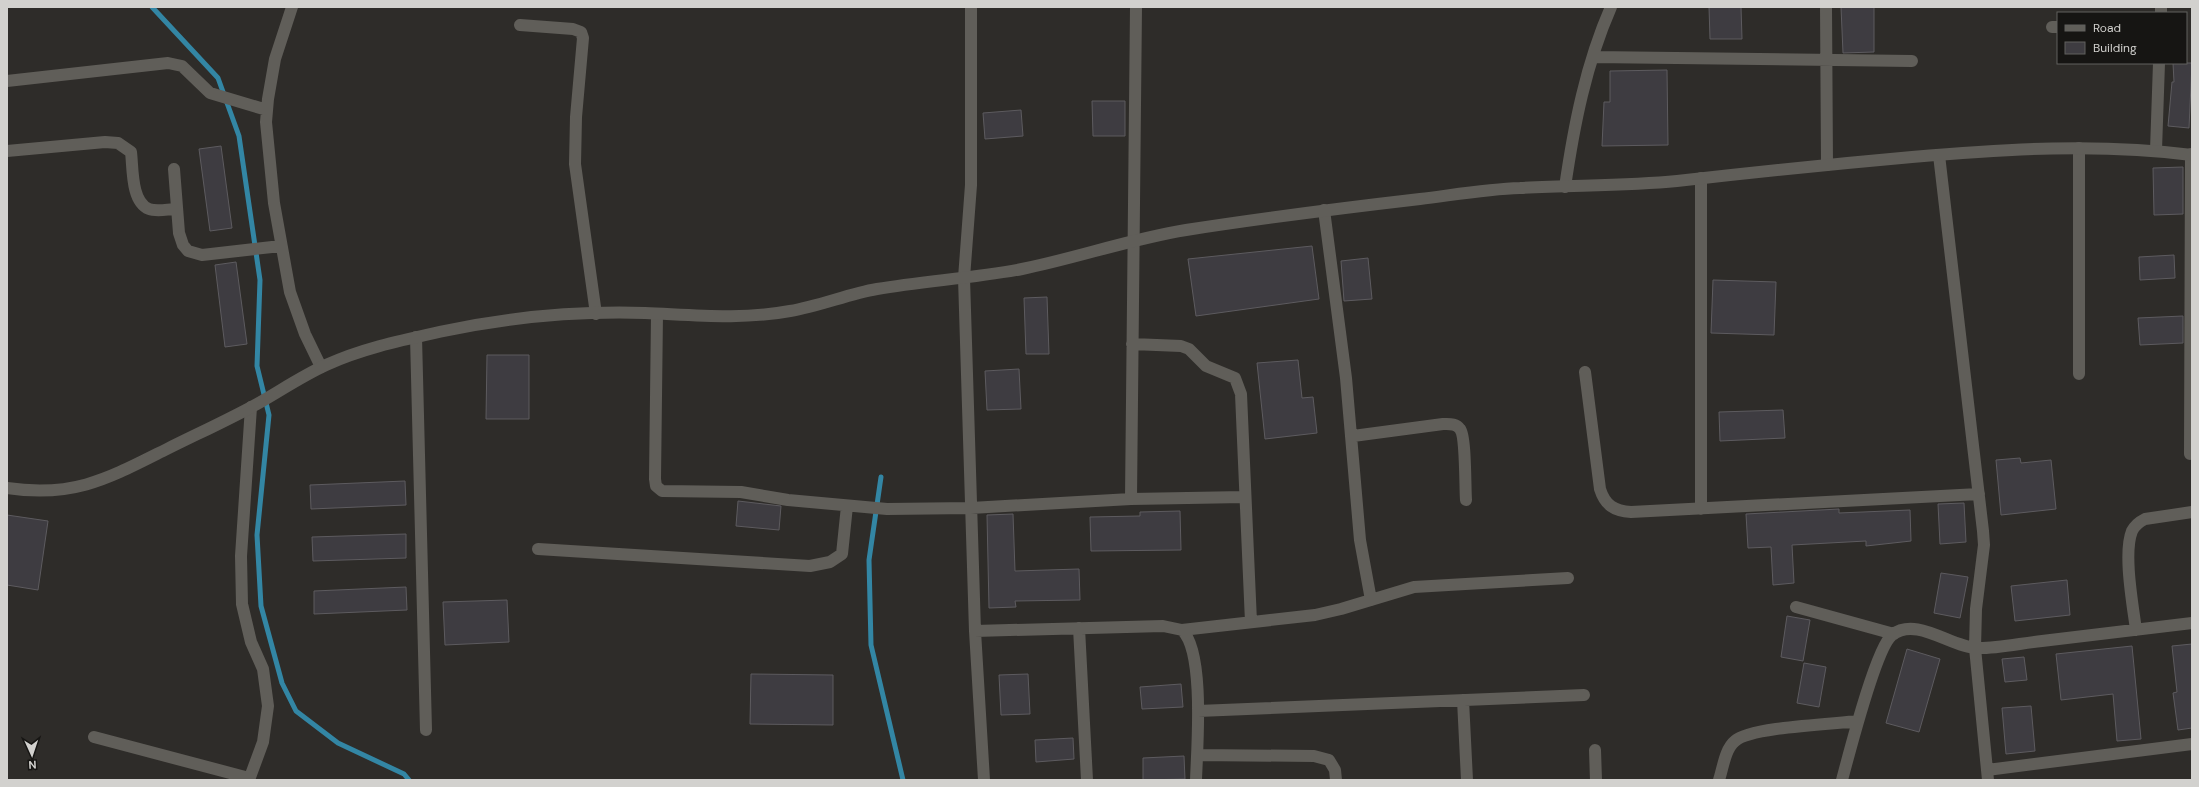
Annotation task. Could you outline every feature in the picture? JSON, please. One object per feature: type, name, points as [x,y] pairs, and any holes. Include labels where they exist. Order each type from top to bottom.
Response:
[{"type":"street","points":[[292,7],[275,59],[266,122],[272,188],[290,292],[304,334],[321,367]]},
{"type":"street","points":[[971,7],[971,184],[964,278],[970,508],[975,631],[984,780]]},
{"type":"street","points":[[1131,499],[1136,7]]},
{"type":"street","points":[[1565,187],[1575,124],[1593,57],[1611,7]]},
{"type":"street","points":[[1826,7],[1827,165]]},
{"type":"street","points":[[520,25],[573,29],[580,32],[583,38],[576,117],[575,164],[596,314]]},
{"type":"street","points":[[1593,57],[1912,61]]},
{"type":"street","points":[[7,81],[168,63],[182,66],[201,87],[217,96],[267,110]]},
{"type":"street","points":[[2156,150],[2160,64]]},
{"type":"street","points":[[7,151],[105,142],[118,143],[131,152],[137,194],[141,203],[152,210],[177,209]]},
{"type":"street","points":[[2079,148],[2079,374]]},
{"type":"street","points":[[7,488],[25,491],[58,490],[100,482],[131,468],[254,405],[321,367],[360,350],[484,323],[522,318],[596,314],[749,316],[773,314],[797,310],[850,294],[881,288],[964,278],[1021,269],[1073,258],[1133,240],[1180,231],[1324,210],[1481,191],[1612,186],[2007,149],[2079,148],[2156,150],[2191,154],[2190,454]]},
{"type":"street","points":[[1939,155],[1984,545],[1976,609],[1975,648],[1988,775],[2192,744]]},
{"type":"street","points":[[174,169],[179,233],[183,245],[188,251],[202,255],[281,246]]},
{"type":"street","points":[[1701,178],[1701,509]]},
{"type":"street","points":[[1324,210],[1352,436],[1360,540],[1370,600]]},
{"type":"street","points":[[657,314],[655,479],[658,489],[672,493],[741,492],[788,500],[887,509],[970,508],[1131,499],[1244,497]]},
{"type":"street","points":[[416,337],[426,730]]},
{"type":"street","points":[[1132,344],[1181,346],[1188,349],[1206,366],[1229,375],[1238,382],[1241,394],[1244,497],[1251,622]]},
{"type":"street","points":[[1585,372],[1600,489],[1604,500],[1611,507],[1620,511],[1631,512],[1701,509],[1979,494]]},
{"type":"street","points":[[94,737],[249,779],[263,742],[268,706],[263,669],[251,642],[242,604],[241,556],[254,405]]},
{"type":"street","points":[[1352,436],[1443,424],[1454,424],[1460,429],[1463,440],[1466,500]]},
{"type":"street","points":[[538,549],[627,553],[784,565],[822,564],[837,559],[842,554],[847,506]]},
{"type":"street","points":[[2136,630],[2130,579],[2129,547],[2132,531],[2139,522],[2145,519],[2192,512]]},
{"type":"street","points":[[975,631],[1163,626],[1182,630],[1315,615],[1341,609],[1393,592],[1429,585],[1568,578]]},
{"type":"street","points":[[1796,607],[1894,634]]},
{"type":"street","points":[[1842,780],[1858,721],[1878,663],[1890,637],[1894,634],[1909,629],[1923,631],[1975,648],[2192,623]]},
{"type":"street","points":[[1079,628],[1087,780]]},
{"type":"street","points":[[1182,630],[1191,644],[1198,711],[1196,780]]},
{"type":"street","points":[[1198,711],[1584,695]]},
{"type":"street","points":[[1463,700],[1467,780]]},
{"type":"street","points":[[1719,780],[1730,746],[1741,736],[1764,731],[1858,721]]},
{"type":"street","points":[[1595,750],[1596,780]]},
{"type":"street","points":[[1197,755],[1314,756],[1329,760],[1335,770],[1336,780]]},
{"type":"building","points":[[1709,7],[1741,7],[1742,39],[1710,39]]},
{"type":"building","points":[[1841,7],[1874,7],[1874,52],[1843,53]]},
{"type":"building","points":[[2192,63],[2189,128],[2168,126],[2172,82],[2174,82],[2173,64]]},
{"type":"building","points":[[1667,70],[1668,145],[1602,146],[1604,102],[1610,102],[1610,71]]},
{"type":"building","points":[[1092,101],[1125,101],[1125,136],[1093,136]]},
{"type":"building","points":[[1021,110],[1023,136],[985,139],[983,113]]},
{"type":"building","points":[[221,146],[232,228],[210,231],[199,149]]},
{"type":"building","points":[[2183,167],[2183,214],[2154,215],[2153,168]]},
{"type":"building","points":[[1312,246],[1319,299],[1196,316],[1188,259]]},
{"type":"building","points":[[2174,255],[2175,278],[2140,280],[2139,257]]},
{"type":"building","points":[[1368,258],[1372,299],[1344,301],[1341,261]]},
{"type":"building","points":[[236,262],[247,344],[225,347],[215,265]]},
{"type":"building","points":[[1713,280],[1776,282],[1774,335],[1711,333]]},
{"type":"building","points":[[1047,297],[1049,354],[1026,354],[1024,298]]},
{"type":"building","points":[[2183,316],[2183,343],[2140,345],[2138,318]]},
{"type":"building","points":[[487,355],[529,355],[529,419],[486,419]]},
{"type":"building","points":[[1298,360],[1302,398],[1313,397],[1317,433],[1265,439],[1257,363]]},
{"type":"building","points":[[1019,369],[1021,409],[987,410],[985,371]]},
{"type":"building","points":[[1783,410],[1785,438],[1720,441],[1719,412]]},
{"type":"building","points":[[2020,458],[2021,463],[2051,460],[2056,509],[2001,515],[1996,460]]},
{"type":"building","points":[[405,481],[406,505],[311,509],[310,485]]},
{"type":"building","points":[[738,501],[781,506],[779,530],[736,526]]},
{"type":"building","points":[[1964,503],[1966,542],[1940,544],[1938,504]]},
{"type":"building","points":[[1839,509],[1839,513],[1910,510],[1911,541],[1866,546],[1866,541],[1792,545],[1794,583],[1773,585],[1771,547],[1748,548],[1746,514]]},
{"type":"building","points":[[1180,511],[1181,550],[1091,551],[1090,517],[1140,516],[1140,512]]},
{"type":"building","points":[[1013,514],[1015,571],[1079,569],[1080,600],[1015,601],[1016,607],[989,608],[987,515]]},
{"type":"building","points":[[7,515],[48,521],[38,590],[7,585]]},
{"type":"building","points":[[406,534],[406,558],[313,561],[312,537]]},
{"type":"building","points":[[1941,573],[1968,577],[1960,618],[1934,613]]},
{"type":"building","points":[[2067,580],[2070,615],[2015,621],[2011,586]]},
{"type":"building","points":[[406,587],[407,610],[314,614],[314,591]]},
{"type":"building","points":[[507,600],[509,642],[445,645],[443,602]]},
{"type":"building","points":[[1787,616],[1810,620],[1803,661],[1781,657]]},
{"type":"building","points":[[2192,644],[2192,728],[2178,730],[2173,693],[2177,692],[2172,646]]},
{"type":"building","points":[[2132,646],[2141,739],[2117,741],[2113,694],[2061,700],[2056,654]]},
{"type":"building","points":[[1907,649],[1940,659],[1919,732],[1886,723]]},
{"type":"building","points":[[2024,657],[2027,680],[2005,682],[2002,659]]},
{"type":"building","points":[[1804,663],[1826,667],[1819,707],[1797,703]]},
{"type":"building","points":[[751,674],[833,675],[833,725],[750,724]]},
{"type":"building","points":[[1028,674],[1030,714],[1001,715],[999,675]]},
{"type":"building","points":[[1181,684],[1183,707],[1142,709],[1140,687]]},
{"type":"building","points":[[2031,706],[2035,751],[2006,754],[2002,708]]},
{"type":"building","points":[[1073,738],[1074,759],[1036,762],[1035,740]]},
{"type":"building","points":[[1184,756],[1185,779],[1143,780],[1143,758]]},
{"type":"waterway","points":[[152,7],[218,78],[239,136],[260,280],[257,366],[269,415],[257,535],[261,606],[282,683],[296,711],[338,743],[404,774],[409,780]]},
{"type":"waterway","points":[[881,477],[869,560],[871,645],[903,780]]}]
